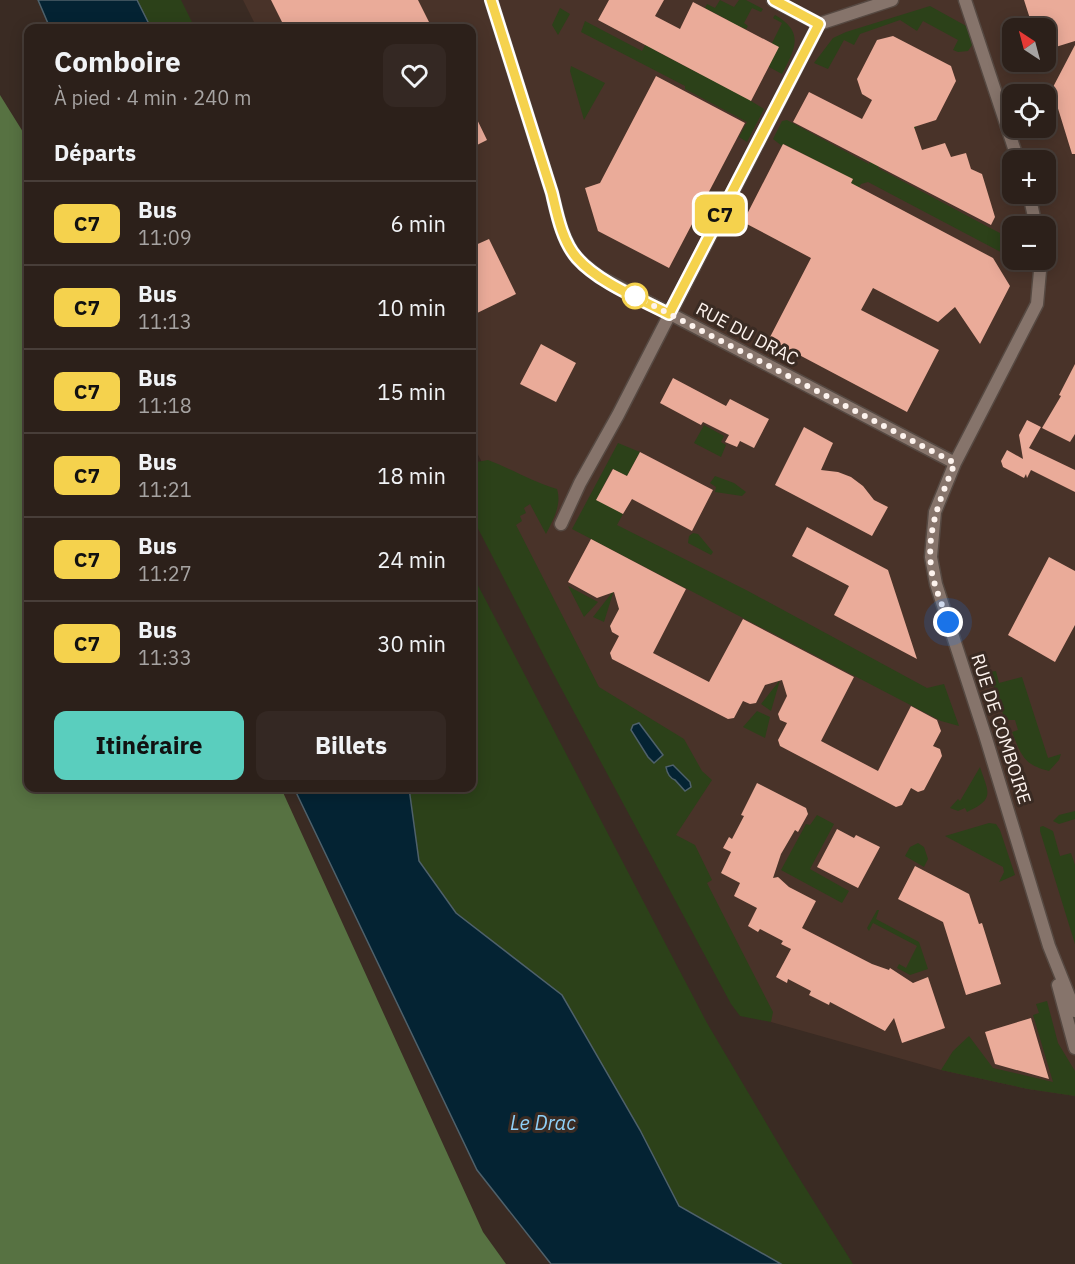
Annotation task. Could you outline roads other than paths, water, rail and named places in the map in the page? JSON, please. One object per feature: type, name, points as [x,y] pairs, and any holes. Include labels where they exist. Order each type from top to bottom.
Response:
[{"type":"street","name":"RUE DU DRAC","points":[[491,0],[552,193],[556,213],[568,245],[577,258],[598,276],[955,463]]},
{"type":"street","points":[[773,0],[819,24]]},
{"type":"street","points":[[561,524],[819,24],[892,0]]},
{"type":"street","points":[[965,0],[1015,150]]},
{"type":"street","name":"RUE DE COMBOIRE","points":[[1040,270],[1037,304],[955,463],[935,512],[932,534],[932,573],[985,735],[1049,946],[1075,1011]]},
{"type":"street","points":[[1049,946],[1075,1048]]},
{"type":"water","points":[[38,0],[137,0],[149,24],[48,24]]},
{"type":"water","points":[[639,723],[663,755],[654,763],[631,730],[633,725]]},
{"type":"water","points":[[673,765],[690,782],[691,787],[685,791],[668,773],[666,767]]},
{"type":"water","name":"Le Drac","points":[[296,792],[410,792],[419,861],[456,913],[562,995],[640,1130],[679,1206],[781,1264],[551,1264],[477,1170]]}]
